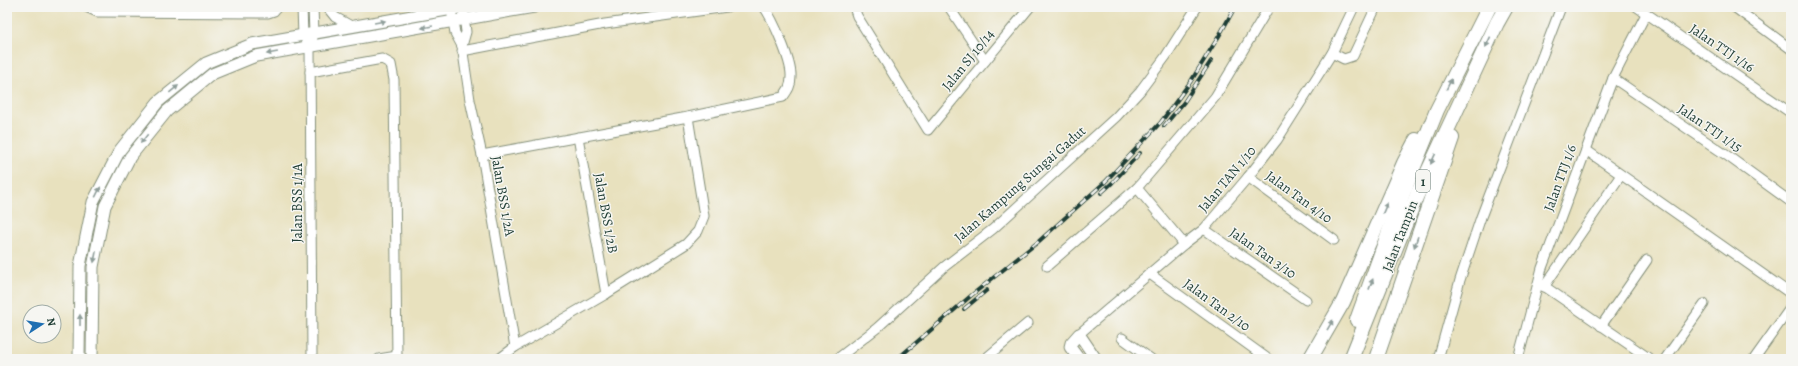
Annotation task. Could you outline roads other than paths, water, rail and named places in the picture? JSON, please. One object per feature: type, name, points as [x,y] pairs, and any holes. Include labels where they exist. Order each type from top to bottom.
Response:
[{"type":"highway","name":"Jalan Tampin","points":[[1341,359],[1361,310],[1403,193],[1437,110],[1488,7]]},
{"type":"highway","name":"Jalan Tampin","points":[[1351,359],[1416,195],[1461,98],[1506,7]]},
{"type":"highway","points":[[1376,359],[1458,120],[1461,98]]},
{"type":"highway","points":[[1310,359],[1343,302],[1404,163],[1420,133],[1437,110]]},
{"type":"street","points":[[86,7],[97,12],[268,13],[274,11],[277,7]]},
{"type":"street","points":[[302,7],[303,36],[310,46]]},
{"type":"street","points":[[313,7],[314,34]]},
{"type":"street","points":[[327,7],[335,17],[354,27]]},
{"type":"street","points":[[79,359],[80,266],[93,202],[120,150],[158,102],[206,63],[252,44],[464,7],[466,32],[462,48]]},
{"type":"street","points":[[92,359],[92,267],[105,206],[130,157],[167,111],[212,74],[256,56],[534,7]]},
{"type":"street","points":[[462,48],[605,24],[727,7]]},
{"type":"street","points":[[482,154],[688,117],[775,100],[783,97],[790,88],[792,76],[789,61],[771,16],[764,7]]},
{"type":"street","name":"Jalan SJ 10/14","points":[[854,7],[857,16],[928,130],[1030,7]]},
{"type":"street","points":[[949,7],[985,61]]},
{"type":"street","name":"Jalan Kampung Sungai Gadut","points":[[837,359],[878,328],[944,267],[993,229],[1116,118],[1140,91],[1166,56],[1197,7]]},
{"type":"street","points":[[1047,266],[1137,188],[1215,97],[1269,7]]},
{"type":"street","name":"Jalan TAN 1/10","points":[[1079,334],[1184,244],[1204,229],[1248,178],[1277,140],[1332,53],[1354,7]]},
{"type":"street","points":[[1332,53],[1344,59],[1353,56],[1376,7]]},
{"type":"street","points":[[1438,359],[1460,280],[1481,217],[1561,7]]},
{"type":"street","name":"Jalan TTJ 1/16","points":[[1636,7],[1791,113]]},
{"type":"street","points":[[1734,7],[1791,49]]},
{"type":"street","points":[[451,9],[455,33],[462,48]]},
{"type":"street","name":"Jalan TTJ 1/6","points":[[1520,358],[1542,285],[1542,268],[1613,78],[1646,14]]},
{"type":"street","name":"Jalan BSS 1/1A","points":[[312,359],[310,46],[314,34]]},
{"type":"street","name":"Jalan BSS 1/2A","points":[[462,48],[515,347]]},
{"type":"street","points":[[310,72],[382,59],[392,64],[394,80],[397,357],[379,359]]},
{"type":"street","name":"Jalan TTJ 1/15","points":[[1613,78],[1791,202]]},
{"type":"street","points":[[499,359],[515,347],[606,294],[686,244],[698,231],[704,216],[688,117]]},
{"type":"street","name":"Jalan BSS 1/2B","points":[[578,137],[606,294]]},
{"type":"street","points":[[1586,150],[1791,294]]},
{"type":"street","points":[[1621,174],[1542,285],[1650,359]]},
{"type":"street","name":"Jalan Tan 4/10","points":[[1248,178],[1334,240]]},
{"type":"street","points":[[1137,188],[1184,244]]},
{"type":"street","name":"Jalan Tan 3/10","points":[[1204,229],[1306,300]]},
{"type":"street","points":[[1601,326],[1647,260]]},
{"type":"street","name":"Jalan Tan 2/10","points":[[1150,274],[1268,359]]},
{"type":"street","points":[[1665,359],[1704,304]]},
{"type":"street","points":[[1754,359],[1791,307]]},
{"type":"street","points":[[985,359],[1028,323]]},
{"type":"street","points":[[1079,359],[1070,347],[1071,343],[1079,334],[1096,359]]},
{"type":"street","points":[[1122,338],[1151,359]]},
{"type":"railway","points":[[897,359],[973,294],[1038,242],[1105,182],[1161,122],[1191,81],[1235,7]]},
{"type":"railway","points":[[1164,126],[1184,102],[1211,61]]},
{"type":"railway","points":[[1101,193],[1140,153]]},
{"type":"railway","points":[[964,309],[987,290]]}]
